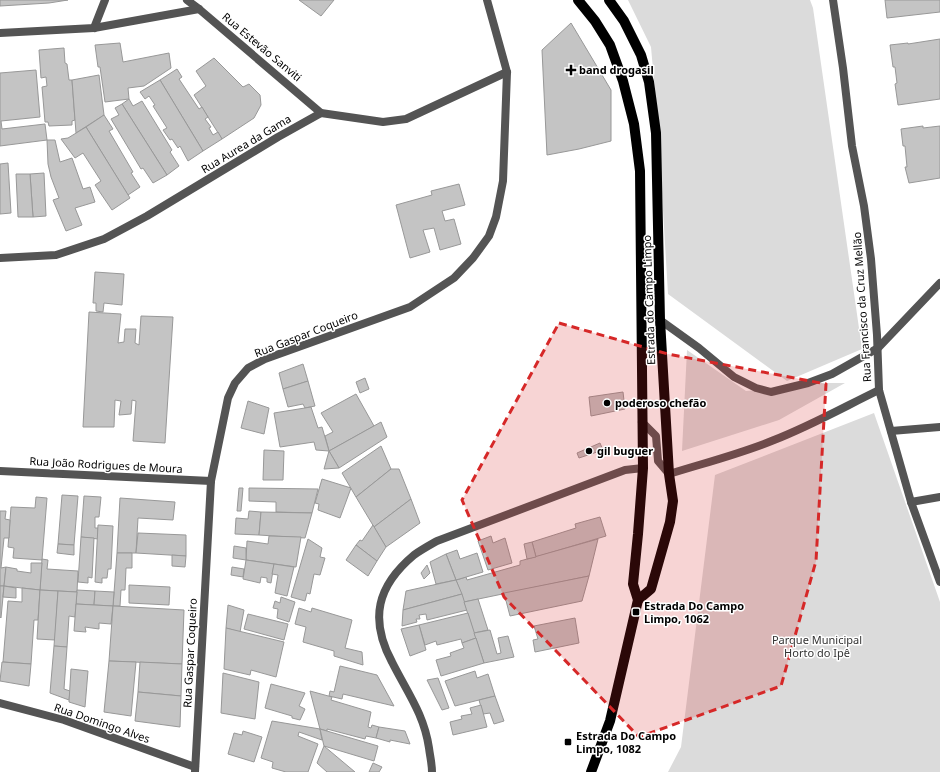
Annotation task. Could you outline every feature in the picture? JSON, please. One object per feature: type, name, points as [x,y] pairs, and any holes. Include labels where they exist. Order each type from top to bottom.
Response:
[{"type":"main road","name":"Estrada do Campo Limpo","points":[[578,0],[595,21],[610,45],[623,81],[634,124],[640,171],[643,468],[633,584],[638,600],[610,721],[591,772]]},
{"type":"main road","name":"Estrada do Campo Limpo","points":[[609,0],[624,21],[641,55],[649,82],[656,133],[660,320],[669,474],[673,501],[670,522],[651,589],[638,600]]},
{"type":"street","points":[[94,28],[105,0]]},
{"type":"street","name":"Rua Estevão Sanviti","points":[[187,0],[200,9],[321,113]]},
{"type":"street","name":"Rua Gaspar Coqueiro","points":[[195,770],[210,481],[228,398],[235,383],[248,368],[265,359],[410,307],[454,278],[473,258],[489,236],[496,217],[503,181],[507,72],[487,0]]},
{"type":"street","name":"Rua Francisco da Cruz Mellão","points":[[833,0],[852,146],[864,206],[872,259],[878,348],[879,390],[911,502],[940,582]]},
{"type":"street","points":[[0,33],[94,28],[200,9]]},
{"type":"street","points":[[321,113],[383,122],[406,119],[507,72]]},
{"type":"street","name":"Rua Aurea da Gama","points":[[0,258],[56,255],[104,239],[147,216],[278,137],[321,113]]},
{"type":"street","points":[[660,320],[699,348],[734,377],[756,388],[771,392],[808,383],[832,374],[878,348],[940,283]]},
{"type":"street","points":[[642,422],[656,436],[658,461],[669,474],[730,456],[774,440],[879,390]]},
{"type":"street","points":[[891,431],[940,426]]},
{"type":"street","points":[[432,772],[427,732],[420,713],[391,661],[381,636],[378,608],[385,587],[400,569],[415,555],[437,541],[625,470],[643,468]]},
{"type":"street","name":"Rua João Rodrigues de Moura","points":[[0,471],[210,481]]},
{"type":"street","points":[[911,502],[940,497]]},
{"type":"street","name":"Rua Domingo Alves","points":[[0,703],[64,720],[195,770]]},
{"type":"highlighted area","points":[[559,323],[668,354],[826,384],[816,561],[781,686],[639,737],[504,597],[462,500]]},
{"type":"green space","points":[[628,0],[810,0],[813,8],[862,349],[787,381],[668,294],[658,126],[651,47]]},
{"type":"green space","points":[[687,350],[746,391],[794,387],[808,383],[845,383],[779,420],[682,451]]},
{"type":"green space","name":"Parque Municipal Horto do Ipê","points":[[874,413],[940,602],[940,772],[668,772],[681,747],[715,475]]},
{"type":"building","points":[[0,0],[68,0],[49,3],[0,6]]},
{"type":"building","points":[[299,0],[334,0],[321,16]]},
{"type":"building","points":[[885,0],[940,0],[940,12],[887,18]]},
{"type":"building","name":"band drogasil","points":[[571,23],[611,90],[611,141],[547,155],[542,50]]},
{"type":"building","points":[[940,39],[940,99],[898,105],[895,84],[897,83],[895,67],[893,67],[890,45]]},
{"type":"building","points":[[120,43],[123,62],[169,53],[171,68],[144,86],[128,88],[129,99],[105,102],[95,45]]},
{"type":"building","points":[[64,48],[65,63],[67,64],[69,80],[72,80],[75,120],[72,121],[72,125],[49,126],[48,122],[45,122],[42,87],[47,86],[46,77],[41,78],[39,50]]},
{"type":"building","points":[[214,58],[243,87],[249,84],[260,95],[261,105],[254,118],[222,139],[194,95],[206,86],[196,71]]},
{"type":"building","points":[[177,69],[182,77],[179,79],[199,109],[202,107],[208,117],[205,119],[211,127],[209,128],[213,135],[218,132],[222,139],[203,151],[160,80]]},
{"type":"building","points":[[36,70],[40,117],[1,121],[2,129],[45,124],[47,140],[0,146],[0,73]]},
{"type":"building","points":[[99,75],[104,115],[76,133],[72,80]]},
{"type":"building","points":[[160,80],[203,151],[188,161],[180,146],[178,148],[163,130],[167,128],[153,106],[155,105],[149,96],[145,99],[140,92]]},
{"type":"building","points":[[129,99],[133,106],[142,101],[172,150],[170,152],[179,166],[167,175],[122,104]]},
{"type":"building","points":[[122,104],[167,175],[153,183],[143,168],[141,169],[111,119],[119,115],[115,108]]},
{"type":"building","points":[[104,115],[113,129],[109,131],[140,187],[128,195],[86,127]]},
{"type":"building","points":[[923,126],[923,128],[940,126],[940,178],[909,183],[905,167],[907,167],[905,146],[903,146],[901,129]]},
{"type":"building","points":[[86,127],[130,198],[112,210],[95,185],[101,181],[83,153],[75,158],[61,139],[68,138]]},
{"type":"building","points":[[47,140],[55,140],[60,162],[72,158],[83,189],[90,187],[95,202],[75,208],[82,225],[66,231],[53,200],[59,198],[48,164]]},
{"type":"building","points":[[8,163],[11,213],[0,214],[0,164]]},
{"type":"building","points":[[44,173],[46,216],[33,217],[30,174]]},
{"type":"building","points":[[16,174],[30,174],[33,217],[18,217]]},
{"type":"building","points":[[459,184],[465,205],[442,211],[445,221],[454,219],[461,244],[440,250],[434,228],[423,230],[430,252],[410,258],[396,205],[432,195],[431,191]]},
{"type":"building","points":[[95,272],[124,274],[122,305],[104,303],[103,312],[96,311],[96,303],[93,303]]},
{"type":"building","points":[[89,312],[121,314],[118,343],[124,342],[125,329],[136,329],[135,343],[139,345],[141,316],[173,317],[165,443],[133,441],[136,401],[132,400],[131,414],[119,415],[121,401],[115,400],[114,427],[83,427]]},
{"type":"building","points":[[303,364],[308,381],[283,389],[279,373]]},
{"type":"building","points":[[365,378],[369,389],[360,393],[356,382]]},
{"type":"building","points":[[308,381],[315,406],[305,408],[303,404],[288,407],[283,389]]},
{"type":"building","name":"poderoso chefão","points":[[623,392],[625,409],[591,416],[589,397]]},
{"type":"building","points":[[356,394],[374,426],[329,451],[325,436],[333,432],[321,413]]},
{"type":"building","points":[[248,401],[269,408],[264,434],[241,428]]},
{"type":"building","points":[[311,407],[318,428],[322,427],[329,451],[316,450],[314,442],[280,447],[274,413]]},
{"type":"building","points":[[381,422],[387,437],[339,468],[329,451]]},
{"type":"building","name":"gil buguer","points":[[600,443],[603,450],[579,458],[577,453]]},
{"type":"building","points":[[381,446],[391,469],[356,497],[342,473]]},
{"type":"building","points":[[264,450],[284,451],[283,480],[263,480]]},
{"type":"building","points":[[329,451],[339,468],[324,469]]},
{"type":"building","points":[[391,469],[399,469],[411,499],[374,527],[356,497]]},
{"type":"building","points":[[322,479],[351,488],[340,518],[318,510],[319,504],[315,503]]},
{"type":"building","points":[[239,488],[243,488],[241,511],[237,511]]},
{"type":"building","points":[[249,488],[318,489],[312,513],[276,512],[276,502],[249,501]]},
{"type":"building","points":[[62,495],[78,496],[74,545],[58,544]]},
{"type":"building","points":[[84,496],[101,497],[99,517],[95,517],[95,528],[98,528],[98,539],[81,537]]},
{"type":"building","points":[[36,497],[47,498],[42,560],[13,558],[14,548],[8,547],[11,507],[35,508]]},
{"type":"building","points":[[120,498],[175,502],[173,520],[138,518],[136,553],[117,553]]},
{"type":"building","points":[[411,499],[420,523],[386,547],[374,527]]},
{"type":"building","points":[[0,511],[6,511],[5,519],[10,520],[9,538],[4,538],[1,568],[6,567],[4,586],[0,586]]},
{"type":"building","points":[[249,511],[261,512],[259,535],[235,534],[236,518],[248,519]]},
{"type":"building","points":[[261,512],[312,513],[305,538],[259,535]]},
{"type":"building","points":[[600,517],[606,536],[536,557],[532,542],[576,528],[575,524]]},
{"type":"building","points":[[98,525],[113,526],[111,569],[108,569],[107,578],[102,578],[102,583],[95,582]]},
{"type":"building","points":[[373,525],[386,547],[377,561],[356,545],[360,540],[362,541]]},
{"type":"building","points":[[138,533],[186,535],[186,556],[136,553]]},
{"type":"building","points":[[269,536],[301,537],[296,567],[246,560],[247,541],[268,544]]},
{"type":"building","points":[[491,536],[493,543],[505,538],[512,563],[488,570],[478,541]]},
{"type":"building","points":[[81,537],[94,538],[92,578],[88,577],[88,583],[78,582]]},
{"type":"building","points":[[308,539],[322,548],[320,557],[325,558],[320,575],[314,574],[310,594],[307,593],[305,601],[291,597]]},
{"type":"building","points":[[598,539],[589,576],[464,602],[456,580],[466,577],[467,580],[520,565],[520,561]]},
{"type":"building","points":[[532,542],[536,557],[527,559],[524,544]]},
{"type":"building","points":[[58,544],[74,545],[74,555],[57,553]]},
{"type":"building","points":[[356,545],[377,561],[368,576],[346,560]]},
{"type":"building","points":[[234,546],[246,548],[246,560],[233,558]]},
{"type":"building","points":[[457,550],[460,559],[477,553],[483,572],[456,580],[446,554]]},
{"type":"building","points":[[117,553],[132,553],[132,568],[126,568],[125,590],[121,590],[120,606],[113,606]]},
{"type":"building","points":[[446,554],[456,580],[436,584],[430,562]]},
{"type":"building","points":[[172,555],[186,556],[185,567],[172,566]]},
{"type":"building","points":[[42,559],[48,560],[47,569],[78,571],[77,592],[40,590]]},
{"type":"building","points":[[246,560],[274,564],[271,583],[267,582],[267,578],[261,577],[260,583],[243,579]]},
{"type":"building","points":[[31,563],[42,563],[40,590],[4,586],[6,567],[17,569],[17,571],[31,573]]},
{"type":"building","points":[[274,564],[294,567],[287,596],[275,593],[278,575],[272,574]]},
{"type":"building","points":[[427,565],[430,573],[424,579],[421,573]]},
{"type":"building","points":[[232,567],[244,569],[243,577],[231,575]]},
{"type":"building","points":[[589,576],[582,601],[510,616],[504,593]]},
{"type":"building","points":[[456,580],[462,594],[403,610],[406,591]]},
{"type":"building","points":[[129,585],[170,587],[169,605],[129,603]]},
{"type":"building","points":[[0,586],[4,586],[1,618],[0,617]]},
{"type":"building","points":[[4,586],[16,588],[16,598],[3,597]]},
{"type":"building","points":[[22,588],[40,590],[38,620],[34,620],[31,664],[3,662],[8,601],[22,602]]},
{"type":"building","points":[[40,590],[58,591],[55,640],[37,639]]},
{"type":"building","points":[[77,590],[95,591],[94,605],[76,604]]},
{"type":"building","points":[[58,591],[77,592],[75,617],[69,616],[67,647],[54,646]]},
{"type":"building","points":[[95,591],[114,592],[113,606],[94,605]]},
{"type":"building","points":[[462,594],[467,610],[427,620],[426,614],[419,615],[420,619],[416,619],[417,622],[402,626],[403,610]]},
{"type":"building","points":[[281,597],[295,602],[289,622],[277,618],[278,609],[273,608],[275,601],[280,603]]},
{"type":"building","points":[[478,599],[488,630],[474,633],[464,602]]},
{"type":"building","points":[[76,604],[113,606],[111,624],[99,623],[99,629],[85,627],[86,632],[74,631]]},
{"type":"building","points":[[228,605],[244,610],[240,632],[226,628]]},
{"type":"building","points":[[113,606],[184,610],[182,664],[109,661]]},
{"type":"building","points":[[299,608],[311,612],[312,608],[352,620],[345,648],[362,652],[363,665],[334,656],[334,651],[303,642],[306,627],[295,624]]},
{"type":"building","points":[[468,613],[476,638],[462,643],[461,639],[437,645],[436,641],[425,645],[419,625]]},
{"type":"building","points":[[248,614],[288,624],[284,640],[244,629]]},
{"type":"building","points":[[575,618],[579,643],[535,652],[533,640],[538,639],[534,626]]},
{"type":"building","points":[[419,625],[426,650],[410,656],[401,629]]},
{"type":"building","points":[[226,628],[284,642],[276,677],[251,670],[250,675],[224,669]]},
{"type":"building","points":[[490,630],[497,654],[501,653],[498,638],[508,636],[514,657],[484,663],[474,633]]},
{"type":"building","points":[[476,638],[484,663],[441,676],[436,660],[451,656],[450,653],[464,648],[462,643]]},
{"type":"building","points":[[54,646],[67,647],[64,689],[70,691],[69,700],[50,693]]},
{"type":"building","points":[[109,661],[136,662],[131,716],[104,712]]},
{"type":"building","points":[[2,662],[31,664],[29,686],[0,681]]},
{"type":"building","points":[[140,662],[182,664],[181,696],[138,692]]},
{"type":"building","points":[[340,666],[377,675],[394,706],[343,694],[342,699],[329,696],[330,691],[334,692]]},
{"type":"building","points":[[71,669],[88,671],[85,707],[69,702]]},
{"type":"building","points":[[475,671],[477,678],[488,674],[495,696],[455,706],[445,681]]},
{"type":"building","points":[[223,673],[259,682],[255,719],[221,713]]},
{"type":"building","points":[[438,678],[449,708],[442,710],[427,680]]},
{"type":"building","points":[[271,684],[305,693],[299,706],[305,709],[300,720],[265,708]]},
{"type":"building","points":[[310,691],[332,697],[331,700],[371,712],[368,727],[371,728],[372,725],[379,727],[376,738],[366,736],[365,739],[327,729],[327,731],[320,729]]},
{"type":"building","points":[[138,692],[181,696],[180,727],[135,721]]},
{"type":"building","points":[[495,696],[504,721],[494,724],[490,713],[483,714],[479,700]]},
{"type":"building","points":[[481,705],[487,727],[453,735],[450,722],[462,719],[461,716],[472,714],[470,708]]},
{"type":"building","points":[[272,721],[320,729],[322,740],[299,732],[298,736],[318,744],[308,772],[286,772],[272,768],[273,762],[261,758]]},
{"type":"building","points":[[379,727],[405,731],[410,744],[390,740],[390,742],[376,738]]},
{"type":"building","points":[[320,729],[378,746],[374,761],[324,746]]},
{"type":"building","points":[[243,731],[262,737],[254,762],[228,754],[234,733],[242,735]]},
{"type":"building","points":[[324,746],[355,772],[327,772],[317,763]]},
{"type":"building","points":[[373,763],[382,767],[379,772],[369,772]]},
{"type":"place","name":"band drogasil","points":[[571,70]]},
{"type":"place","name":"poderoso chefão","points":[[607,403]]},
{"type":"place","name":"gil buguer","points":[[589,451]]},
{"type":"place","name":"Estrada Do Campo Limpo, 1062","points":[[636,612]]},
{"type":"place","name":"Estrada Do Campo Limpo, 1082","points":[[568,742]]}]
